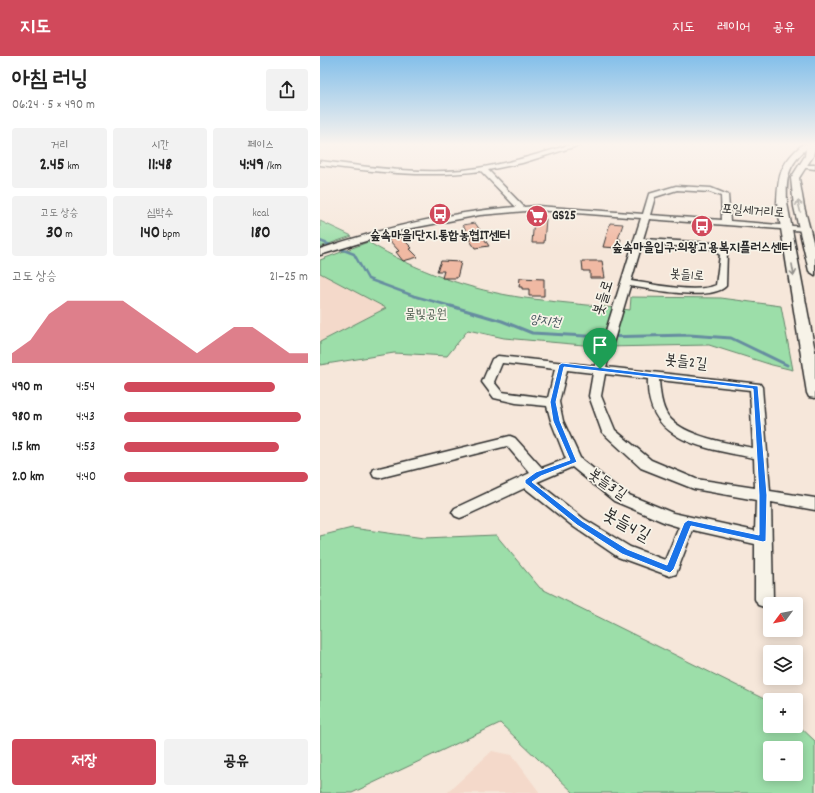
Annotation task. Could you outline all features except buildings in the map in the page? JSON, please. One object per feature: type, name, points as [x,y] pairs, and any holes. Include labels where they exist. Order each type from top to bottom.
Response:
[{"type":"main road","points":[[782,178],[782,203],[785,228],[815,393]]},
{"type":"main road","points":[[795,178],[795,188],[815,271]]},
{"type":"street","points":[[492,178],[522,209]]},
{"type":"street","name":"봇들로","points":[[726,224],[724,195],[711,190],[676,188],[652,196],[644,217],[627,283],[609,337],[600,369],[595,396],[609,432],[646,464],[694,484],[815,504]]},
{"type":"street","name":"포일세거리로","points":[[320,252],[386,230],[414,224],[496,211],[522,209],[556,209],[806,230]]},
{"type":"street","name":"봇들1로","points":[[627,283],[704,292],[718,289],[721,286],[724,254],[717,248],[712,246],[639,241]]},
{"type":"street","name":"봇들2길","points":[[553,402],[516,399],[498,394],[488,382],[498,358],[756,387],[763,495],[764,597]]},
{"type":"street","name":"봇들3길","points":[[562,365],[553,402],[557,421],[574,462],[619,497],[671,519],[763,539]]},
{"type":"street","points":[[654,375],[653,383],[656,401],[664,421],[688,435],[714,446],[760,454]]},
{"type":"street","name":"봇들4길","points":[[379,473],[510,441],[533,478],[579,523],[624,552],[670,569],[688,523]]},
{"type":"street","points":[[460,512],[533,478],[574,462]]},
{"type":"shaded area","points":[[320,273],[387,308],[320,342]]},
{"type":"shaded area","points":[[492,751],[512,755],[540,793],[447,793]]},
{"type":"green space","points":[[320,221],[352,236],[320,247]]},
{"type":"green space","name":"물빛공원","points":[[368,242],[405,262],[444,278],[483,290],[525,298],[630,310],[631,297],[721,298],[781,306],[793,370],[709,345],[606,347],[504,338],[468,330],[447,356],[394,353],[320,365],[320,342],[386,308],[320,273],[320,260]]},
{"type":"green space","points":[[352,528],[424,538],[496,535],[540,588],[763,699],[763,733],[803,733],[803,730],[815,741],[815,793],[574,793],[500,723],[352,793],[320,793],[320,536]]},
{"type":"waterway","name":"양지천","points":[[320,241],[354,254],[368,279],[414,296],[454,307]]},
{"type":"waterway","name":"양지천","points":[[451,306],[502,321],[532,333],[603,337],[689,335],[731,338],[787,365]]},
{"type":"place","name":"숲속마을1단지.통합농협IT센터","points":[[440,214]]},
{"type":"place","name":"GS25","points":[[537,216]]},
{"type":"place","name":"숲속마을입구.의왕고용복지플러스센터","points":[[702,226]]},
{"type":"route","points":[[562,365],[600,369],[756,387],[763,495],[763,539],[688,523],[670,569],[624,552],[579,523],[527,482],[539,474],[574,462],[557,421],[553,402],[562,365]]}]
